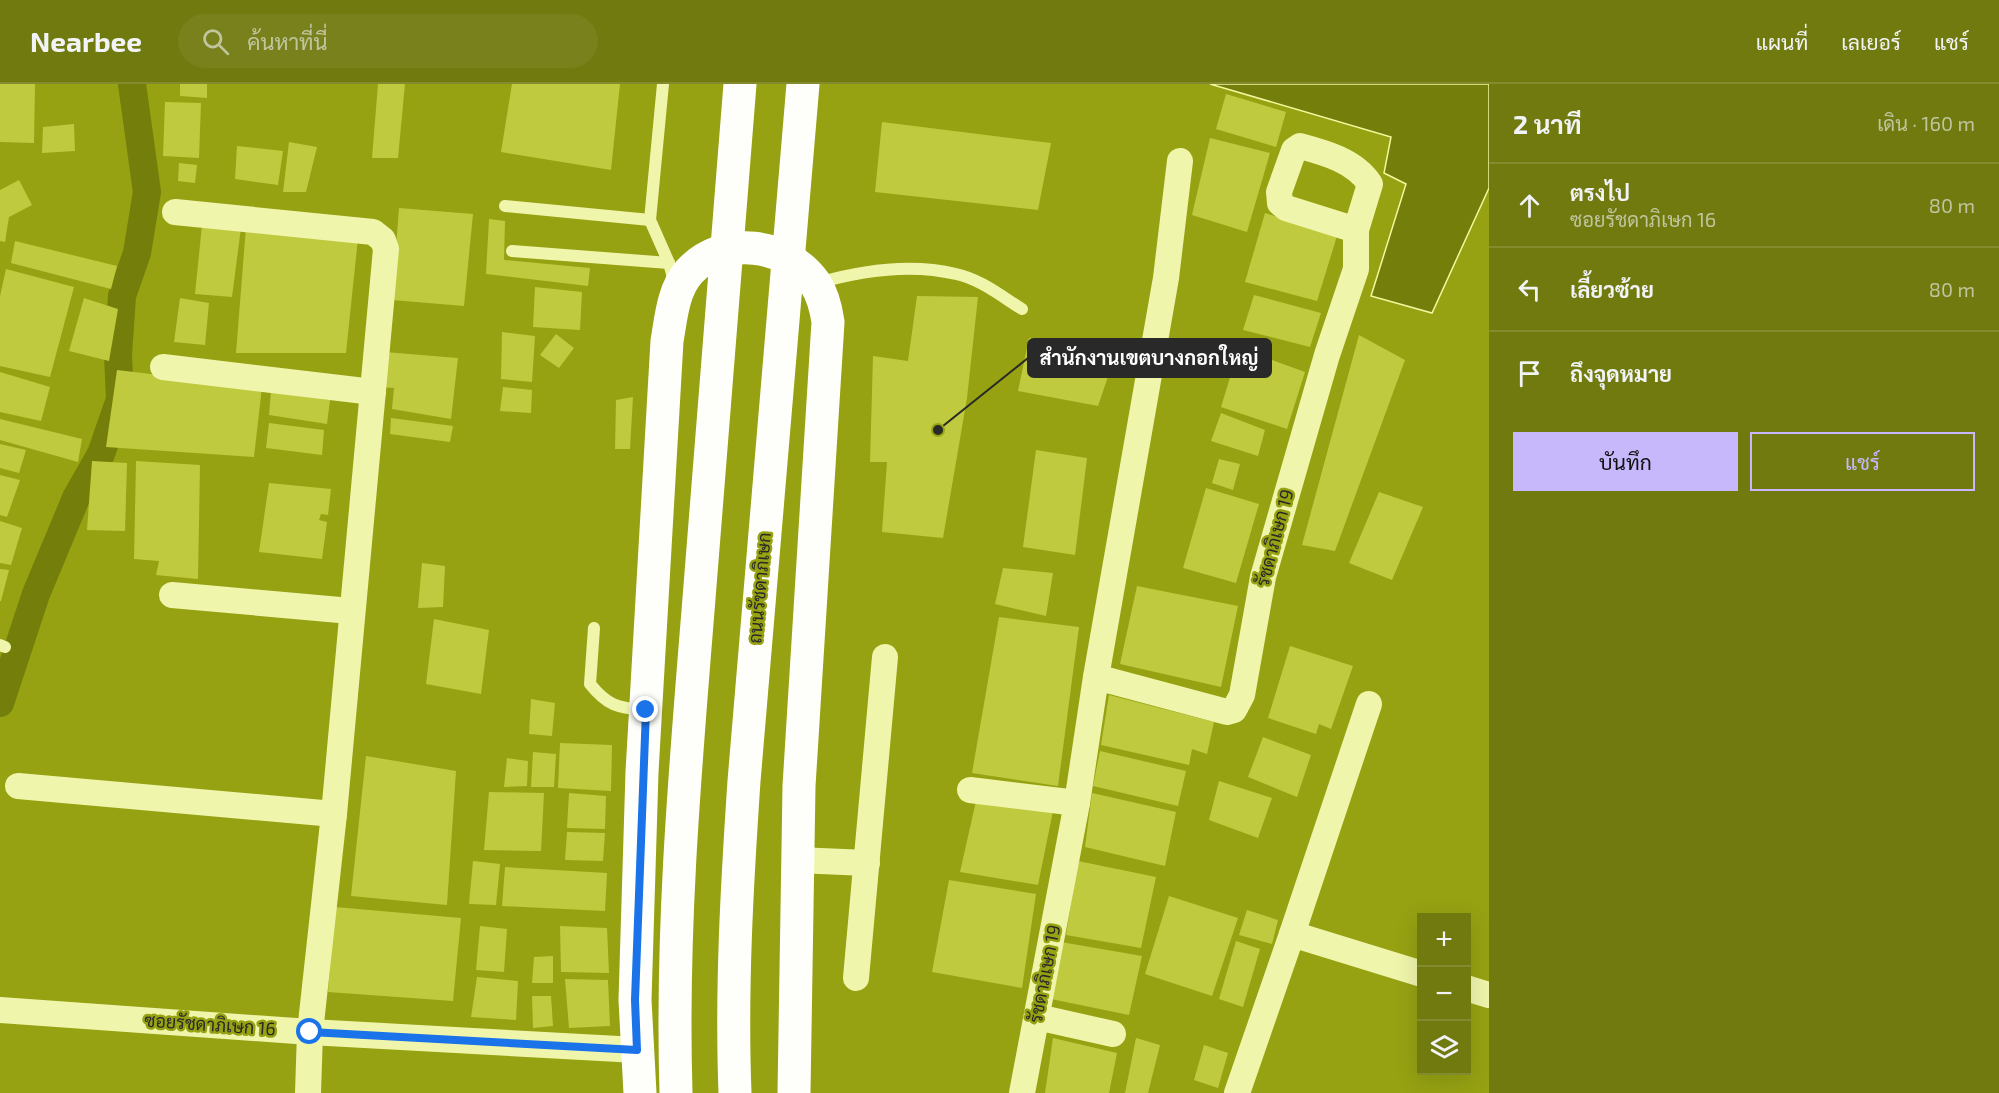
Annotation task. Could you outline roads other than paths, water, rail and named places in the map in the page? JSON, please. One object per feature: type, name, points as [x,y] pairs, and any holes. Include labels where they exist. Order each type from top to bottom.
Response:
[{"type":"main road","points":[[676,1093],[674,1031],[677,907],[684,778],[740,84]]},
{"type":"main road","name":"ถนนรัชดาภิเษก","points":[[735,1093],[733,1033],[737,892],[744,781],[803,84]]},
{"type":"main road","points":[[640,1093],[636,977],[646,710],[673,278],[689,272],[700,262],[730,248],[746,247],[760,248],[787,258],[803,269],[815,283],[825,302],[828,322],[799,786],[794,1093]]},
{"type":"street","name":"รัชดาภิเษก 19","points":[[1022,1093],[1077,803],[1096,677],[1166,278],[1180,161]]},
{"type":"street","points":[[175,212],[373,232],[383,240],[386,249],[334,814],[310,1032],[308,1093]]},
{"type":"street","name":"รัชดาภิเษก 19","points":[[1096,677],[1218,710],[1234,710],[1239,704],[1263,577],[1327,355],[1356,269],[1356,230]]},
{"type":"street","points":[[163,367],[373,392]]},
{"type":"street","points":[[172,595],[351,611]]},
{"type":"street","points":[[856,978],[885,657]]},
{"type":"street","points":[[1237,1093],[1370,704]]},
{"type":"street","points":[[18,786],[334,814]]},
{"type":"street","points":[[970,790],[1077,803]]},
{"type":"street","points":[[797,860],[867,863]]},
{"type":"street","points":[[1292,934],[1417,972]]},
{"type":"street","points":[[1471,989],[1489,995]]},
{"type":"street","name":"ซอยรัชดาภิเษก 16","points":[[0,1010],[310,1032],[637,1050]]},
{"type":"street","points":[[1037,1017],[1113,1034]]},
{"type":"lane","points":[[663,84],[650,220],[673,278]]},
{"type":"lane","points":[[506,206],[650,220]]},
{"type":"lane","points":[[512,251],[673,278]]},
{"type":"lane","points":[[815,283],[860,271],[905,268],[936,271],[957,274],[976,281],[1022,309]]},
{"type":"lane","points":[[594,628],[590,684],[603,700],[624,709],[646,710]]},
{"type":"waterway","points":[[0,703],[36,594],[76,498],[101,454],[120,399],[118,355],[122,296],[137,253],[147,192],[132,84]]},
{"type":"place","name":"สำนักงานเขตบางกอกใหญ่","points":[[938,430]]}]
